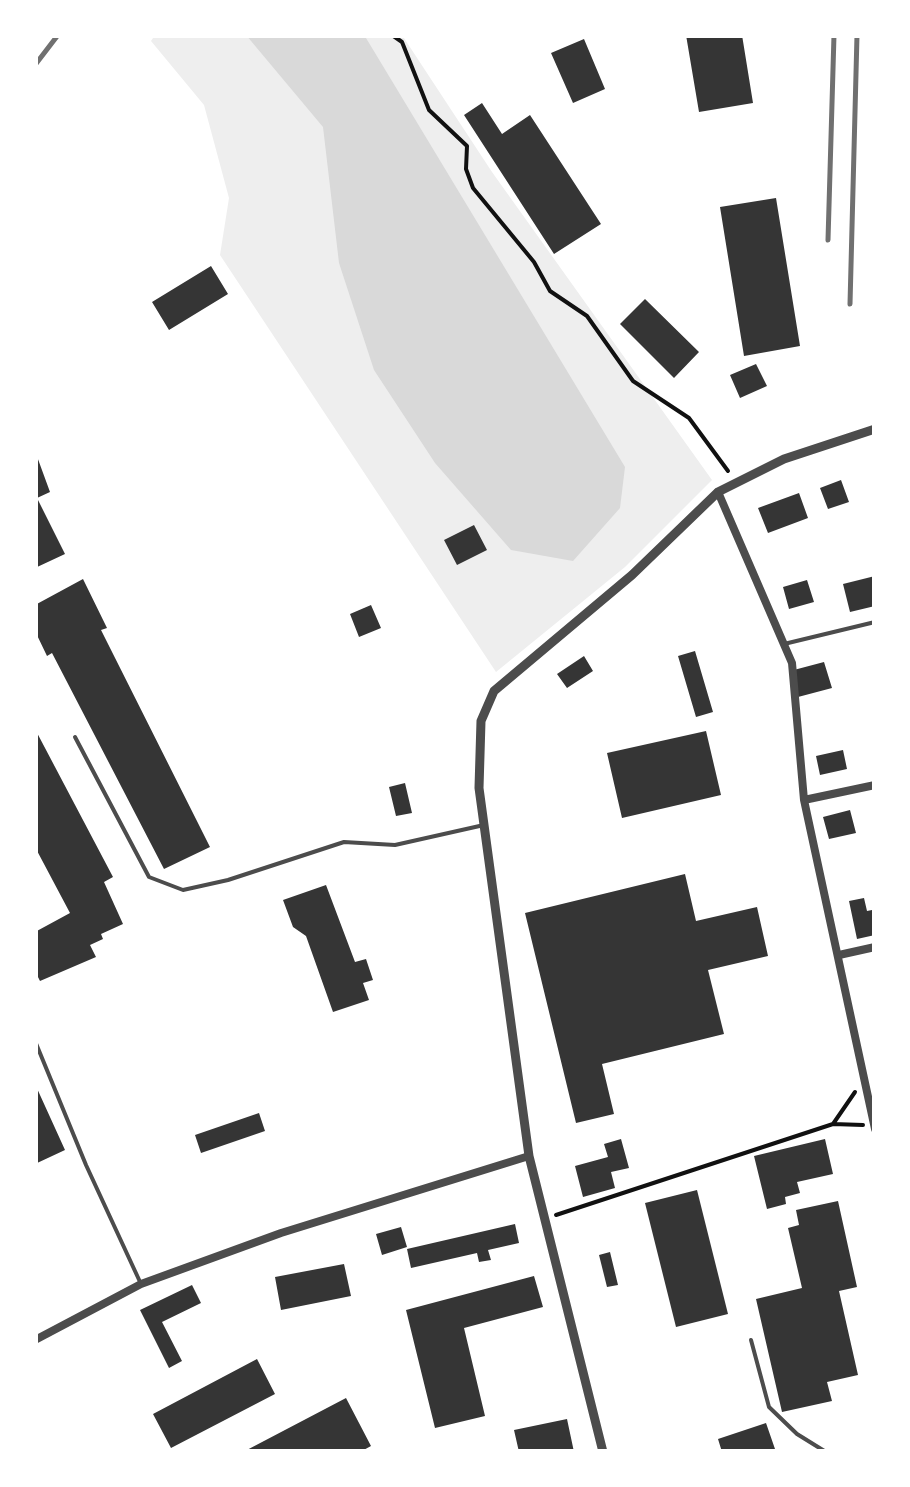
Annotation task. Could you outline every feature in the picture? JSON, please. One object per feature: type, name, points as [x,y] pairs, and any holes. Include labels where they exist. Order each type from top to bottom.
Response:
[{"type":"street","points":[[603,1452],[529,1156],[479,788],[481,721],[494,691],[632,575],[718,492],[784,459],[875,429]]},
{"type":"street","points":[[718,492],[792,663],[804,800],[875,1127]]},
{"type":"street","points":[[804,800],[875,785]]},
{"type":"street","points":[[838,955],[875,947]]},
{"type":"street","points":[[35,1340],[141,1284],[281,1233],[529,1156]]},
{"type":"lane","points":[[784,644],[875,622]]},
{"type":"lane","points":[[75,737],[149,878],[183,890],[228,880],[344,842],[395,845],[484,825]]},
{"type":"lane","points":[[35,1042],[141,1284]]},
{"type":"lane","points":[[752,1340],[769,1407],[797,1434],[826,1452]]},
{"type":"path","points":[[392,35],[402,42],[429,110],[468,146],[466,169],[473,188],[534,262],[550,291],[586,316],[632,381],[688,418],[736,483]]},
{"type":"path","points":[[833,1124],[864,1078]]},
{"type":"path","points":[[547,1218],[833,1124],[875,1127]]},
{"type":"shaded area","points":[[155,35],[402,35],[492,172],[712,480],[625,567],[496,672],[220,255],[229,198],[204,105],[151,41]]},
{"type":"shaded area","points":[[246,35],[366,38],[625,467],[620,508],[573,561],[511,550],[435,463],[374,370],[339,263],[323,127]]},
{"type":"building","points":[[686,35],[742,35],[753,103],[699,112]]},
{"type":"building","points":[[584,39],[605,89],[573,103],[551,53]]},
{"type":"building","points":[[482,103],[502,134],[530,115],[601,224],[554,254],[464,115]]},
{"type":"building","points":[[776,198],[800,346],[744,356],[720,207]]},
{"type":"building","points":[[211,266],[228,294],[169,330],[152,302]]},
{"type":"building","points":[[645,299],[699,352],[674,378],[620,324]]},
{"type":"building","points":[[756,364],[767,386],[740,398],[730,375]]},
{"type":"building","points":[[35,451],[50,492],[37,498],[65,554],[35,568]]},
{"type":"building","points":[[841,480],[849,502],[828,509],[820,488]]},
{"type":"building","points":[[799,493],[808,518],[768,533],[758,508]]},
{"type":"building","points":[[474,525],[487,550],[457,565],[444,540]]},
{"type":"building","points":[[875,576],[875,606],[850,612],[843,584]]},
{"type":"building","points":[[83,579],[107,628],[101,630],[210,847],[164,869],[52,653],[47,656],[35,631],[35,605]]},
{"type":"building","points":[[807,580],[814,602],[789,609],[783,587]]},
{"type":"building","points":[[371,605],[381,628],[359,637],[350,614]]},
{"type":"building","points":[[695,651],[713,712],[696,717],[678,656]]},
{"type":"building","points":[[584,656],[593,671],[567,688],[557,674]]},
{"type":"building","points":[[824,662],[832,688],[798,697],[790,671]]},
{"type":"building","points":[[35,729],[113,877],[104,882],[123,924],[101,934],[103,939],[90,945],[96,957],[40,981],[35,971],[35,932],[70,913],[35,847]]},
{"type":"building","points":[[706,731],[721,795],[622,818],[607,753]]},
{"type":"building","points":[[843,750],[847,769],[820,775],[816,756]]},
{"type":"building","points":[[405,783],[412,813],[396,816],[389,787]]},
{"type":"building","points":[[850,810],[856,833],[829,839],[823,817]]},
{"type":"building","points":[[685,874],[696,921],[757,907],[768,956],[708,970],[724,1034],[602,1064],[614,1114],[576,1123],[525,913]]},
{"type":"building","points":[[326,885],[355,962],[366,959],[373,980],[363,983],[369,1000],[333,1012],[306,936],[293,927],[283,900]]},
{"type":"building","points":[[864,898],[867,911],[872,910],[875,935],[857,939],[849,901]]},
{"type":"building","points":[[35,1084],[65,1150],[35,1164]]},
{"type":"building","points":[[259,1113],[265,1131],[201,1153],[195,1135]]},
{"type":"building","points":[[621,1139],[629,1168],[611,1172],[615,1188],[583,1197],[575,1166],[608,1157],[604,1144]]},
{"type":"building","points":[[825,1139],[833,1174],[797,1182],[800,1193],[785,1197],[786,1204],[767,1209],[754,1156]]},
{"type":"building","points":[[697,1190],[728,1314],[676,1327],[645,1203]]},
{"type":"building","points":[[838,1201],[857,1287],[839,1291],[858,1375],[827,1382],[832,1401],[782,1412],[756,1299],[802,1288],[788,1228],[799,1225],[796,1210]]},
{"type":"building","points":[[515,1224],[519,1243],[488,1250],[491,1260],[479,1262],[477,1253],[411,1268],[407,1249]]},
{"type":"building","points":[[401,1227],[407,1247],[382,1255],[376,1234]]},
{"type":"building","points":[[610,1252],[618,1285],[607,1287],[599,1255]]},
{"type":"building","points":[[344,1264],[351,1296],[281,1310],[275,1277]]},
{"type":"building","points":[[534,1276],[543,1307],[464,1328],[485,1416],[435,1428],[406,1310]]},
{"type":"building","points":[[192,1285],[201,1303],[162,1322],[182,1361],[169,1368],[140,1310]]},
{"type":"building","points":[[257,1359],[275,1394],[171,1448],[153,1414]]},
{"type":"building","points":[[346,1398],[371,1446],[360,1452],[243,1452]]},
{"type":"building","points":[[567,1419],[574,1452],[519,1452],[514,1430]]},
{"type":"building","points":[[766,1423],[775,1449],[722,1452],[718,1439]]},
{"type":"railway","points":[[35,65],[58,35]]},
{"type":"railway","points":[[828,240],[834,35]]},
{"type":"railway","points":[[850,304],[857,35]]}]
